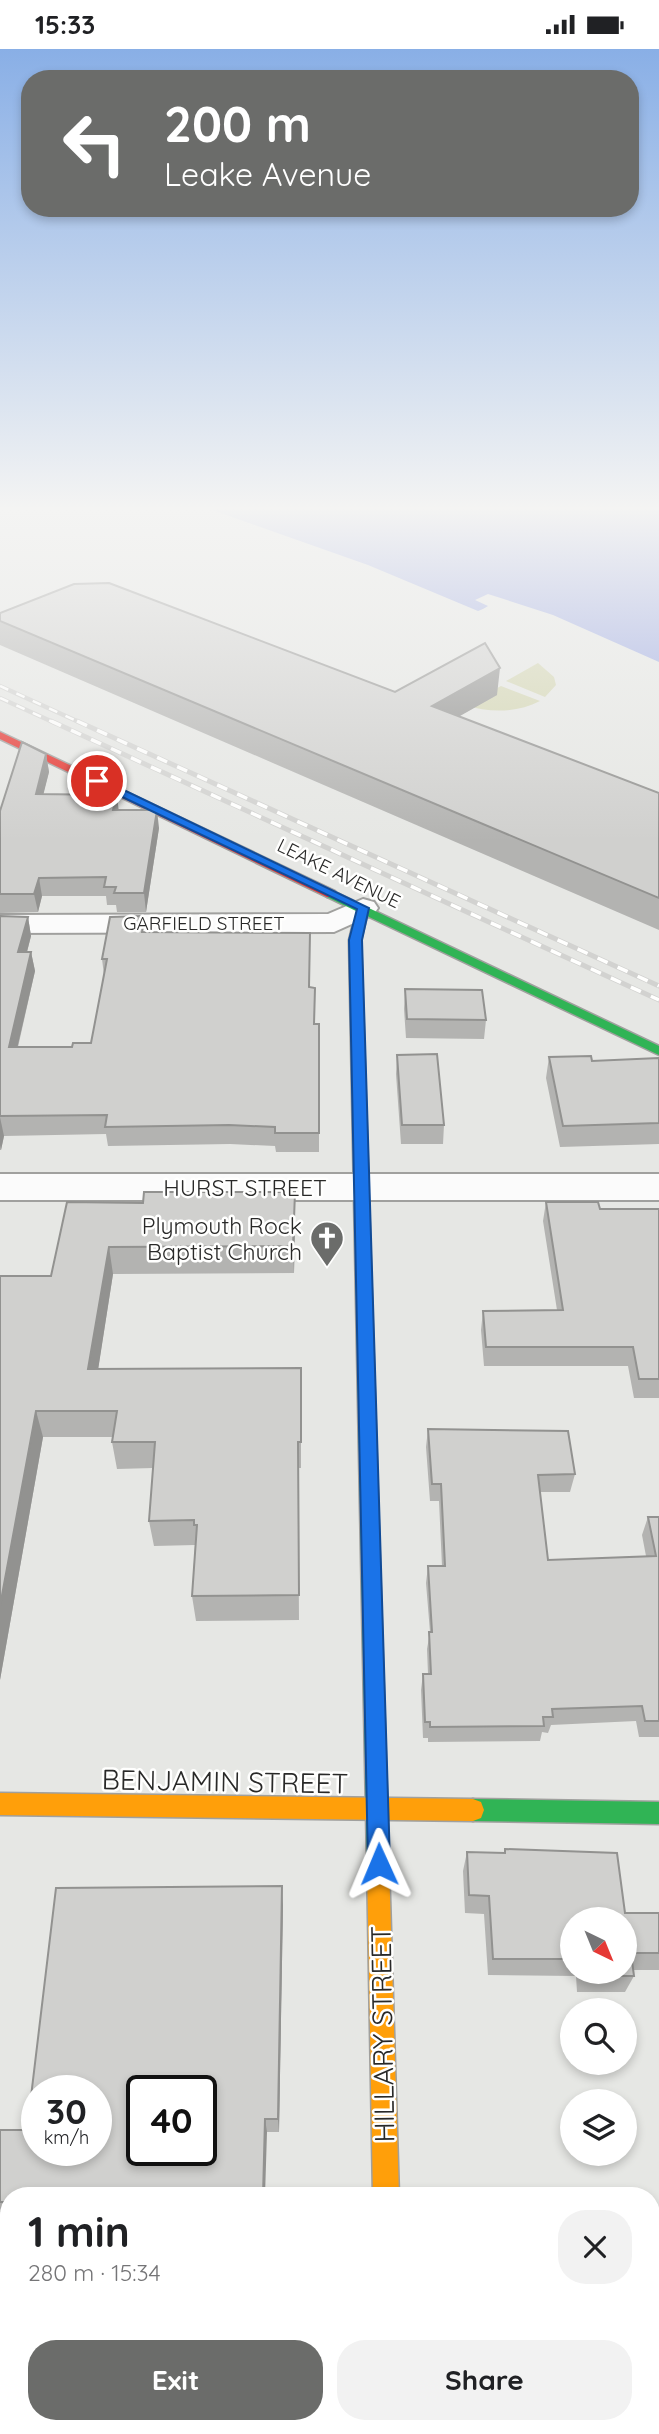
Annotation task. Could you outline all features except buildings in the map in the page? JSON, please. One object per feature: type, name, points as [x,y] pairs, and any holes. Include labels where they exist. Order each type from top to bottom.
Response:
[{"type":"street","name":"LEAKE AVENUE","points":[[0,735],[659,1051]]},
{"type":"street","name":"GARFIELD STREET","points":[[0,923],[334,923],[363,908]]},
{"type":"street","name":"HILLARY STREET","points":[[363,908],[355,940],[386,2187]]},
{"type":"street","name":"HURST STREET","points":[[0,1187],[659,1187]]},
{"type":"street","name":"BENJAMIN STREET","points":[[0,1804],[659,1813]]},
{"type":"green space","points":[[538,663],[554,677],[556,685],[545,697],[506,681]]},
{"type":"green space","points":[[501,686],[540,701],[522,708],[503,710],[465,705]]},
{"type":"water","points":[[530,618],[659,618],[659,673]]},
{"type":"pier","points":[[522,618],[560,618],[659,662],[659,676]]},
{"type":"railway","points":[[0,686],[81,723]]},
{"type":"railway","points":[[0,698],[55,723]]},
{"type":"railway","points":[[51,721],[659,1000]]},
{"type":"railway","points":[[77,721],[659,986]]},
{"type":"traffic: fast","points":[[331,894],[659,1051]]},
{"type":"traffic: fast","points":[[363,908],[355,940],[378,1863]]},
{"type":"traffic: fast","points":[[473,1810],[659,1813]]},
{"type":"traffic: slow","points":[[0,1804],[473,1810]]},
{"type":"traffic: slow","points":[[378,1863],[386,2187]]},
{"type":"traffic: jam","points":[[0,735],[331,894]]},
{"type":"place","name":"Plymouth Rock Baptist Church","points":[[327,1268]]},
{"type":"route","points":[[97,781],[363,908],[355,940],[379,1864]]}]
